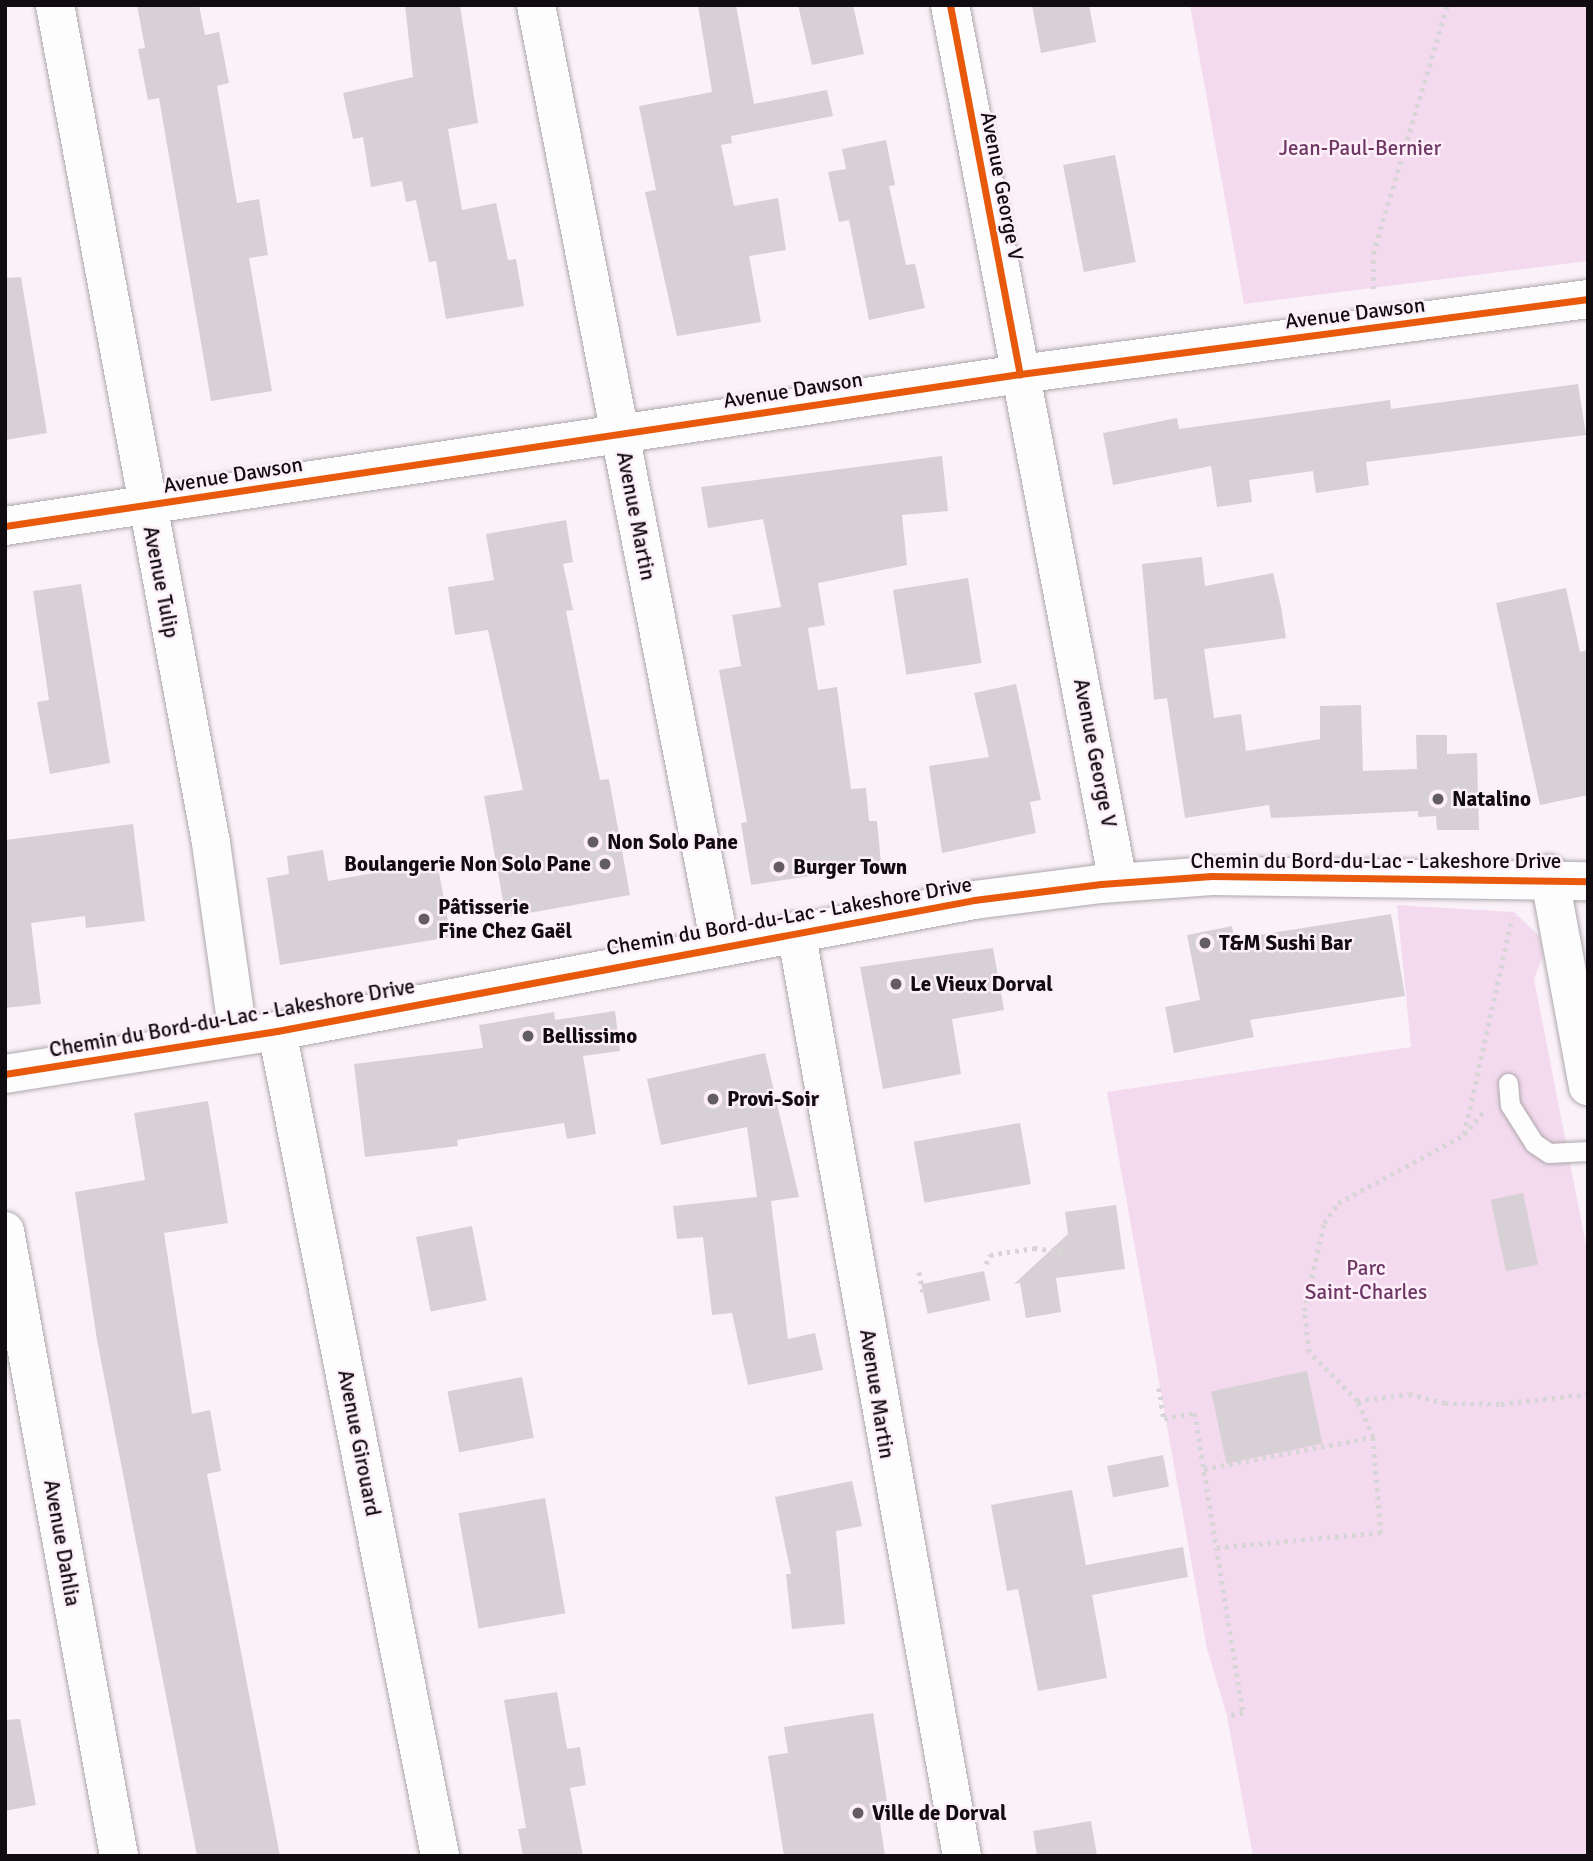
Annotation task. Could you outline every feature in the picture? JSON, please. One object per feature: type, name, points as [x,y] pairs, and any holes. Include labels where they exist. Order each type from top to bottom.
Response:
[{"type":"street","name":"Avenue Tulip","points":[[55,5],[146,506],[211,843],[238,1036]]},
{"type":"street","name":"Avenue Martin","points":[[536,5],[720,945]]},
{"type":"street","name":"Avenue George V","points":[[950,5],[1118,882]]},
{"type":"street","name":"Avenue Dawson","points":[[5,526],[1020,374],[1588,299]]},
{"type":"street","name":"Chemin du Bord-du-Lac - Lakeshore Drive","points":[[5,1074],[277,1031],[720,945],[975,900],[1118,882],[1321,876],[1563,878]]},
{"type":"street","points":[[1563,878],[1588,1086]]},
{"type":"street","name":"Avenue Martin","points":[[796,931],[962,1856]]},
{"type":"street","name":"Avenue Girouard","points":[[277,1031],[440,1856]]},
{"type":"street","name":"Avenue Dahlia","points":[[5,1231],[119,1856]]},
{"type":"lane","points":[[1508,1083],[1510,1105],[1534,1143],[1549,1153],[1588,1150]]},
{"type":"path","points":[[1373,289],[1373,254],[1447,5]]},
{"type":"path","points":[[1217,1548],[1381,1533],[1373,1437],[1357,1401],[1309,1352],[1304,1311],[1324,1223],[1338,1203],[1464,1135],[1514,908]]},
{"type":"path","points":[[986,1264],[990,1255],[1034,1248],[1065,1251]]},
{"type":"path","points":[[919,1272],[924,1296]]},
{"type":"path","points":[[1159,1388],[1164,1418],[1195,1413],[1242,1713],[1227,1716]]},
{"type":"path","points":[[1357,1401],[1409,1394],[1445,1402],[1501,1404],[1588,1394]]},
{"type":"path","points":[[1204,1469],[1373,1437]]},
{"type":"green space","name":"Jean-Paul-Bernier","points":[[1190,5],[1588,5],[1588,261],[1244,304]]},
{"type":"green space","name":"Parc Saint-Charles","points":[[1397,905],[1514,912],[1539,936],[1543,955],[1534,979],[1588,1255],[1588,1856],[1253,1856],[1227,1716],[1207,1649],[1107,1092],[1411,1047]]},
{"type":"building","points":[[137,5],[199,5],[205,35],[219,32],[229,83],[217,86],[237,203],[259,199],[268,255],[249,258],[272,391],[211,401],[159,98],[148,100],[138,49],[145,48]]},
{"type":"building","points":[[405,5],[460,5],[478,123],[448,129],[462,210],[496,203],[508,260],[516,259],[524,306],[446,319],[436,261],[429,262],[416,200],[406,202],[402,181],[371,187],[363,137],[353,139],[343,93],[413,77]]},
{"type":"building","points":[[698,5],[736,5],[754,104],[827,90],[833,116],[731,136],[732,143],[721,145],[734,206],[778,198],[786,250],[749,256],[761,322],[677,336],[645,192],[656,190],[639,106],[712,92]]},
{"type":"building","points":[[798,5],[853,5],[864,54],[812,65]]},
{"type":"building","points":[[1032,5],[1089,5],[1096,42],[1041,53]]},
{"type":"building","points":[[886,140],[895,185],[889,186],[906,265],[915,264],[925,308],[869,320],[849,220],[839,222],[828,172],[846,169],[842,149]]},
{"type":"building","points":[[1115,155],[1136,262],[1084,272],[1063,165]]},
{"type":"building","points":[[21,277],[47,433],[5,440],[5,278]]},
{"type":"building","points":[[1578,384],[1586,435],[1366,462],[1369,485],[1316,493],[1313,471],[1249,480],[1252,502],[1217,507],[1211,466],[1113,485],[1103,433],[1177,418],[1179,429],[1390,400],[1391,409]]},
{"type":"building","points":[[942,456],[948,511],[902,515],[907,565],[818,583],[825,625],[808,628],[818,690],[837,687],[851,789],[866,788],[869,821],[877,821],[881,863],[816,869],[817,875],[751,885],[741,823],[747,822],[719,670],[741,666],[732,615],[781,607],[763,519],[708,528],[701,487]]},
{"type":"building","points":[[566,520],[573,562],[563,564],[573,610],[566,611],[600,780],[609,779],[630,895],[506,917],[484,796],[523,790],[488,630],[455,635],[448,587],[494,580],[486,534]]},
{"type":"building","points":[[1202,557],[1205,586],[1273,573],[1281,607],[1286,638],[1204,649],[1214,718],[1241,714],[1246,751],[1320,739],[1320,706],[1361,705],[1363,771],[1417,769],[1416,735],[1447,735],[1447,754],[1477,753],[1479,830],[1437,830],[1436,816],[1418,817],[1418,811],[1271,818],[1269,805],[1185,818],[1167,698],[1154,700],[1142,564]]},
{"type":"building","points":[[968,578],[981,663],[906,675],[893,590]]},
{"type":"building","points":[[81,584],[110,763],[50,774],[37,702],[49,700],[33,591]]},
{"type":"building","points":[[1566,588],[1580,652],[1588,650],[1588,795],[1540,805],[1496,603]]},
{"type":"building","points":[[1016,684],[1041,800],[1030,802],[1036,833],[942,853],[929,766],[989,757],[974,693]]},
{"type":"building","points":[[133,824],[145,921],[86,928],[85,916],[31,923],[41,1004],[5,1008],[5,840]]},
{"type":"building","points":[[323,850],[328,881],[437,862],[451,937],[280,965],[267,878],[289,874],[287,856]]},
{"type":"building","points":[[1391,914],[1405,996],[1250,1020],[1254,1037],[1174,1053],[1165,1007],[1200,1000],[1187,935],[1232,926],[1234,939]]},
{"type":"building","points":[[993,948],[1004,1010],[952,1019],[961,1074],[883,1089],[860,967]]},
{"type":"building","points":[[615,1011],[620,1051],[583,1056],[596,1134],[567,1139],[564,1123],[457,1140],[458,1146],[365,1157],[354,1064],[483,1048],[479,1025],[554,1012],[555,1020]]},
{"type":"building","points":[[765,1053],[799,1197],[771,1201],[788,1339],[815,1333],[823,1370],[748,1385],[732,1313],[712,1315],[703,1237],[677,1239],[673,1206],[757,1197],[747,1127],[661,1145],[647,1079]]},
{"type":"building","points":[[208,1101],[228,1223],[164,1233],[192,1414],[210,1410],[221,1471],[207,1474],[280,1856],[197,1856],[97,1340],[75,1192],[145,1180],[134,1113]]},
{"type":"building","points":[[1020,1123],[1031,1184],[924,1203],[914,1142]]},
{"type":"building","points":[[1523,1193],[1538,1264],[1506,1271],[1491,1200]]},
{"type":"building","points":[[1116,1205],[1125,1269],[1056,1278],[1061,1312],[1026,1318],[1020,1283],[1014,1284],[1068,1234],[1065,1212]]},
{"type":"building","points":[[472,1226],[487,1301],[431,1311],[416,1237]]},
{"type":"building","points":[[984,1271],[990,1300],[928,1314],[921,1284]]},
{"type":"building","points":[[1307,1371],[1322,1443],[1227,1464],[1211,1391]]},
{"type":"building","points":[[522,1377],[534,1438],[459,1452],[447,1392]]},
{"type":"building","points":[[1163,1455],[1169,1486],[1113,1497],[1107,1466]]},
{"type":"building","points":[[852,1481],[862,1526],[836,1531],[845,1624],[792,1629],[786,1574],[791,1574],[775,1497]]},
{"type":"building","points":[[1072,1490],[1086,1565],[1183,1547],[1188,1577],[1092,1595],[1107,1678],[1038,1691],[1018,1589],[1007,1591],[991,1505]]},
{"type":"building","points":[[545,1498],[565,1613],[479,1629],[458,1513]]},
{"type":"building","points":[[557,1692],[567,1749],[580,1747],[586,1785],[570,1788],[583,1856],[523,1856],[518,1829],[526,1828],[504,1700]]},
{"type":"building","points":[[873,1713],[887,1801],[877,1802],[885,1856],[784,1856],[768,1756],[788,1753],[784,1727]]},
{"type":"building","points":[[20,1719],[36,1805],[5,1811],[5,1720]]},
{"type":"building","points":[[1091,1821],[1097,1856],[1037,1856],[1033,1831]]},
{"type":"cycle path","points":[[950,5],[1020,374]]},
{"type":"cycle path","points":[[5,526],[1020,374],[1588,299]]},
{"type":"cycle path","points":[[5,1074],[277,1031],[974,900],[1101,884],[1212,876],[1588,881]]},
{"type":"place","name":"Natalino","points":[[1438,799]]},
{"type":"place","name":"Non Solo Pane","points":[[593,842]]},
{"type":"place","name":"Boulangerie Non Solo Pane","points":[[605,864]]},
{"type":"place","name":"Burger Town","points":[[779,867]]},
{"type":"place","name":"Pâtisserie Fine Chez Gaël","points":[[424,919]]},
{"type":"place","name":"T&M Sushi Bar","points":[[1205,943]]},
{"type":"place","name":"Le Vieux Dorval","points":[[896,984]]},
{"type":"place","name":"Bellissimo","points":[[528,1036]]},
{"type":"place","name":"Provi-Soir","points":[[713,1099]]},
{"type":"place","name":"Ville de Dorval","points":[[858,1813]]}]
